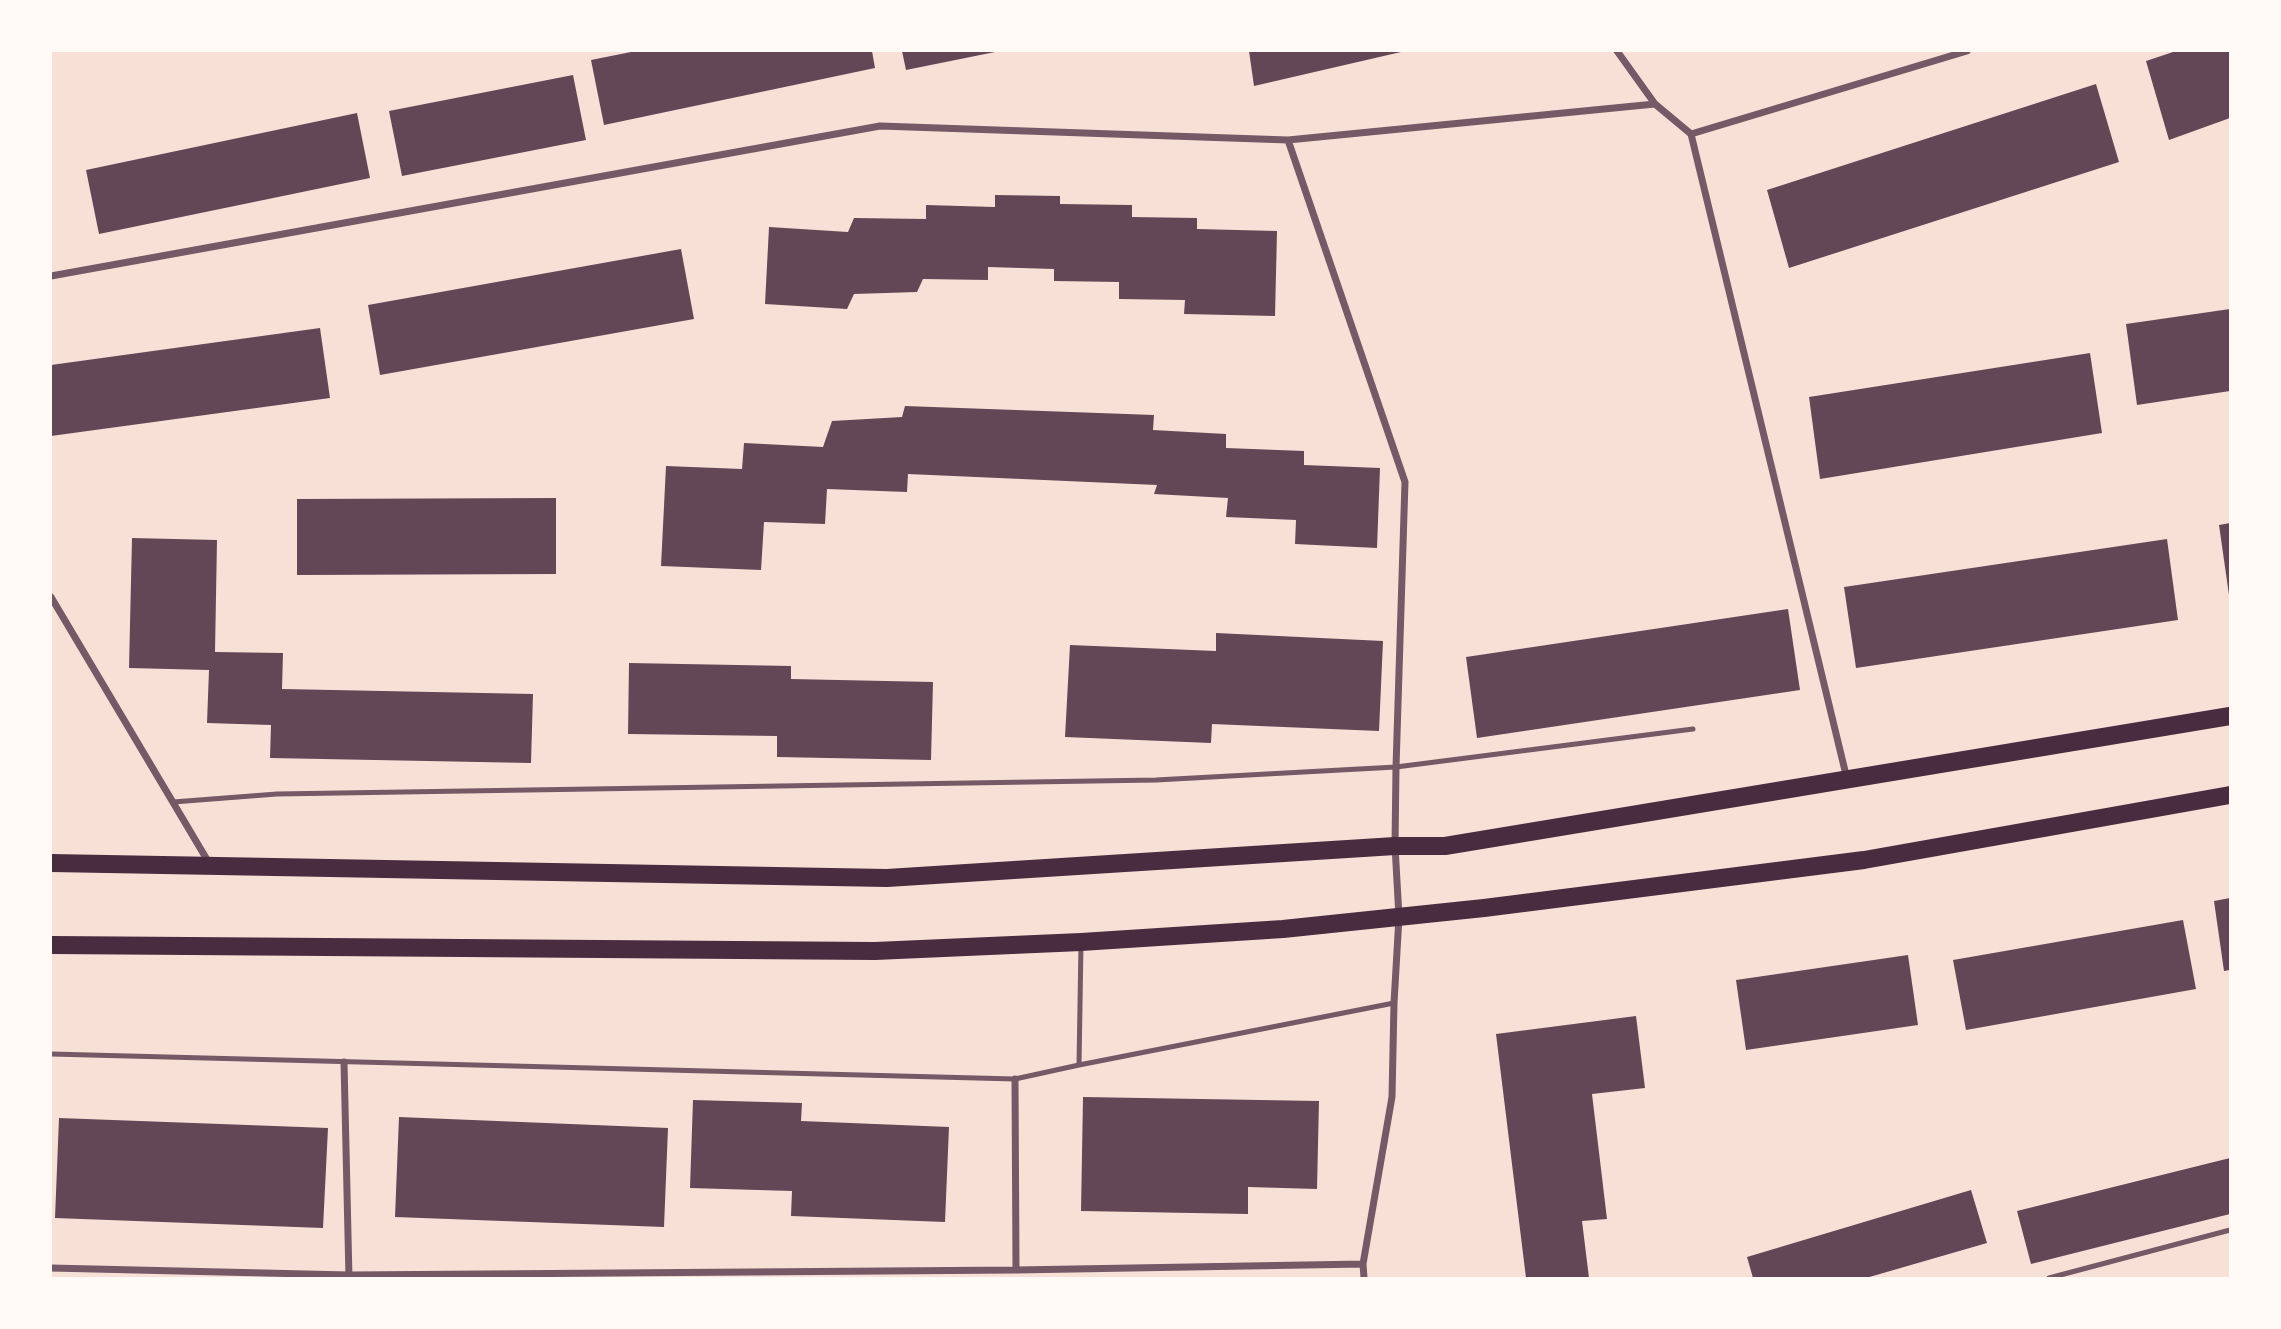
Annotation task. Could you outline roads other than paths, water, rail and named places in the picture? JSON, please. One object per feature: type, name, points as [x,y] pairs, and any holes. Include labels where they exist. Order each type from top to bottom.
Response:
[{"type":"main road","points":[[51,863],[887,878],[1395,846],[1445,846],[2230,716]]},
{"type":"main road","points":[[51,945],[875,951],[1081,942],[1283,929],[1484,908],[1864,860],[2230,794]]},
{"type":"street","points":[[1617,51],[1655,104],[1691,134],[1847,779]]},
{"type":"street","points":[[1691,134],[1967,51]]},
{"type":"street","points":[[51,276],[880,126],[1288,140],[1655,104]]},
{"type":"street","points":[[1288,140],[1405,482],[1396,767],[1395,846],[1399,916],[1392,1097],[1363,1264],[1364,1278]]},
{"type":"street","points":[[51,597],[211,867]]},
{"type":"street","points":[[344,1062],[349,1276]]},
{"type":"street","points":[[1014,1079],[1016,1270]]},
{"type":"street","points":[[51,1268],[349,1276],[1363,1264]]},
{"type":"lane","points":[[173,802],[291,794],[1156,780],[1396,767],[1693,729]]},
{"type":"lane","points":[[1079,1065],[1081,942]]},
{"type":"lane","points":[[51,1054],[1014,1079],[1394,1003]]},
{"type":"lane","points":[[2049,1278],[2230,1230]]}]
